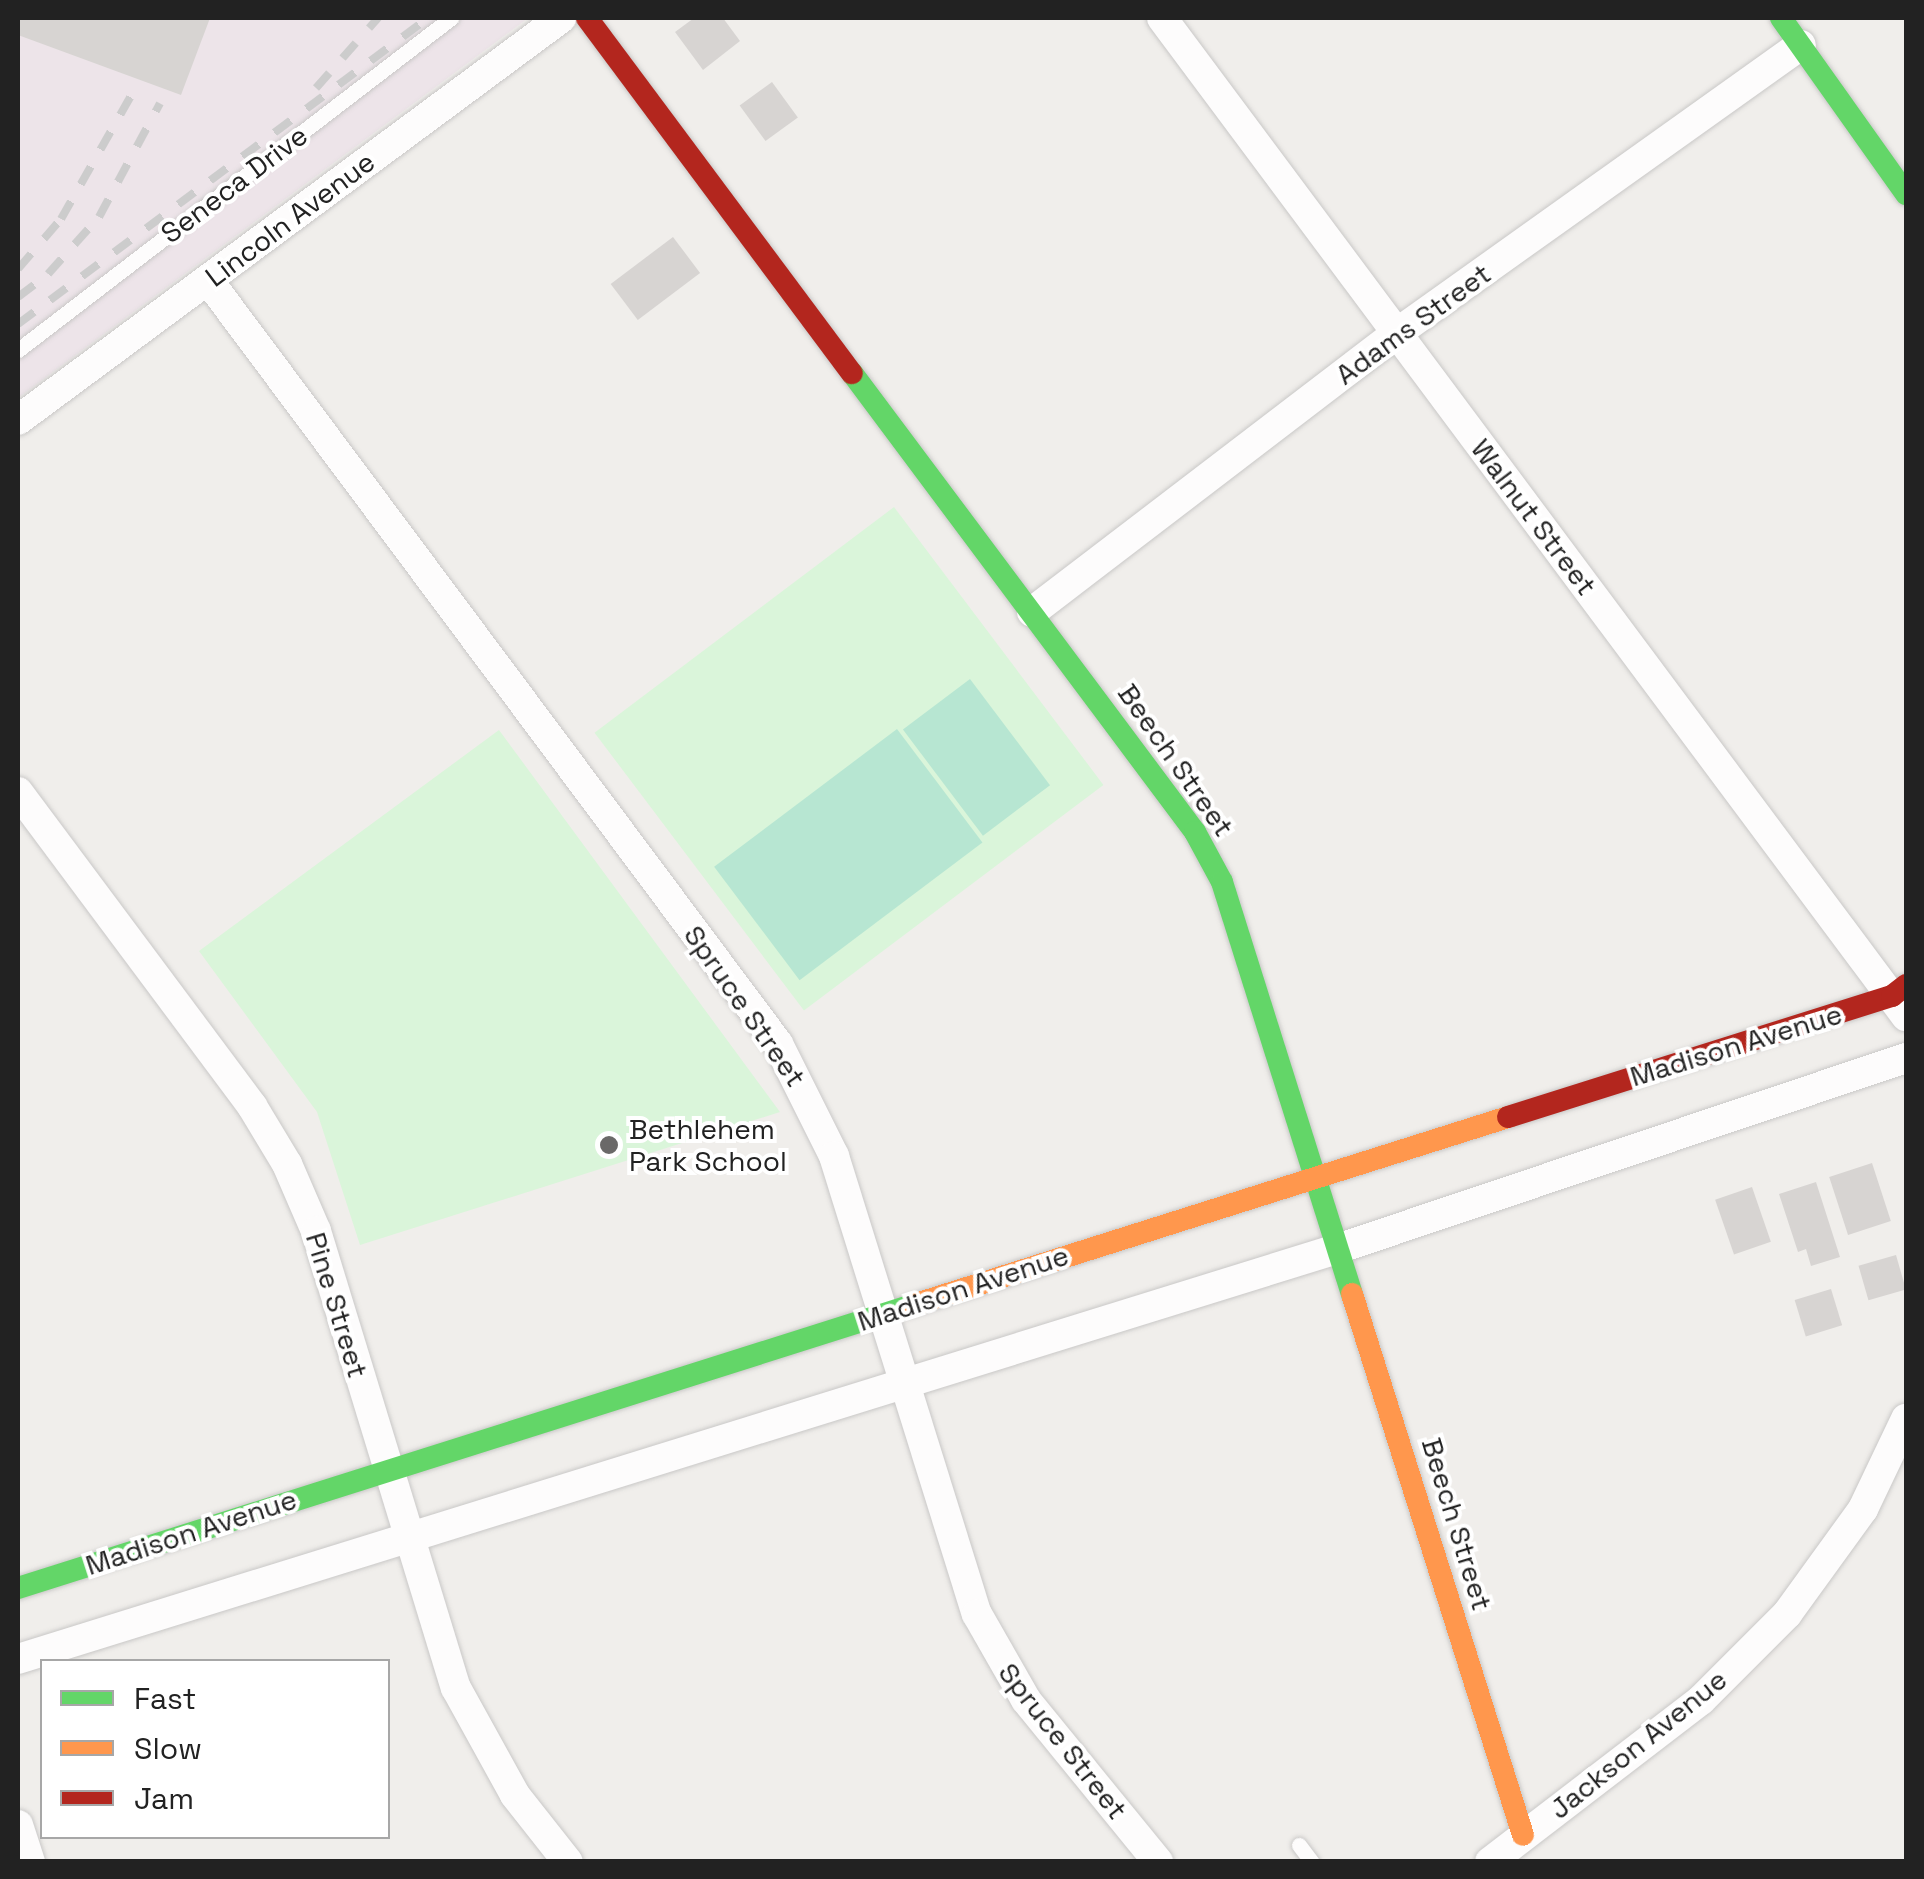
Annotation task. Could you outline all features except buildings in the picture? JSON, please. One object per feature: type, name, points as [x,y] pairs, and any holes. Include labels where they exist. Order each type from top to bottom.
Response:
[{"type":"main road","name":"Beech Street","points":[[587,18],[1196,832],[1222,882],[1524,1835]]},
{"type":"main road","points":[[1781,18],[1906,194]]},
{"type":"main road","name":"Madison Avenue","points":[[18,1588],[1316,1175],[1902,999]]},
{"type":"street","name":"Lincoln Avenue","points":[[18,420],[561,18]]},
{"type":"street","name":"Walnut Street","points":[[1162,18],[1902,999]]},
{"type":"street","name":"Adams Street","points":[[1032,612],[1397,333],[1800,45]]},
{"type":"street","name":"Spruce Street","points":[[208,280],[778,1044],[818,1114],[907,1384],[976,1614],[998,1660],[1158,1862]]},
{"type":"street","name":"Pine Street","points":[[18,792],[252,1106],[287,1164],[316,1231],[385,1470],[473,1727],[515,1796],[568,1862]]},
{"type":"street","points":[[18,1659],[1340,1248],[1906,1058]]},
{"type":"street","name":"Jackson Avenue","points":[[1490,1862],[1700,1700],[1787,1614],[1863,1510],[1906,1419]]},
{"type":"street","points":[[18,1825],[30,1862]]},
{"type":"lane","name":"Seneca Drive","points":[[18,350],[451,18]]},
{"type":"lane","points":[[1299,1846],[1312,1862]]},
{"type":"shaded area","points":[[18,18],[528,18],[18,398]]},
{"type":"green space","points":[[894,507],[1103,785],[804,1011],[595,733]]},
{"type":"green space","points":[[970,679],[1050,785],[983,836],[903,730]]},
{"type":"green space","points":[[897,729],[982,842],[800,980],[714,867]]},
{"type":"green space","points":[[499,730],[780,1112],[360,1245],[317,1112],[199,951]]},
{"type":"railway","points":[[316,88],[378,18]]},
{"type":"railway","points":[[18,324],[428,18]]},
{"type":"railway","points":[[18,269],[61,219],[132,94]]},
{"type":"railway","points":[[18,297],[48,274],[99,217],[160,103]]},
{"type":"traffic: fast","points":[[1781,18],[1906,194]]},
{"type":"traffic: fast","points":[[852,373],[1195,832],[1222,882],[1352,1294]]},
{"type":"traffic: fast","points":[[18,1588],[913,1305]]},
{"type":"traffic: slow","points":[[913,1305],[1508,1117]]},
{"type":"traffic: slow","points":[[1352,1294],[1523,1835]]},
{"type":"traffic: jam","points":[[587,18],[852,373]]},
{"type":"traffic: jam","points":[[1508,1117],[1892,996],[1906,985]]},
{"type":"place","name":"Bethlehem Park School","points":[[609,1145]]}]
